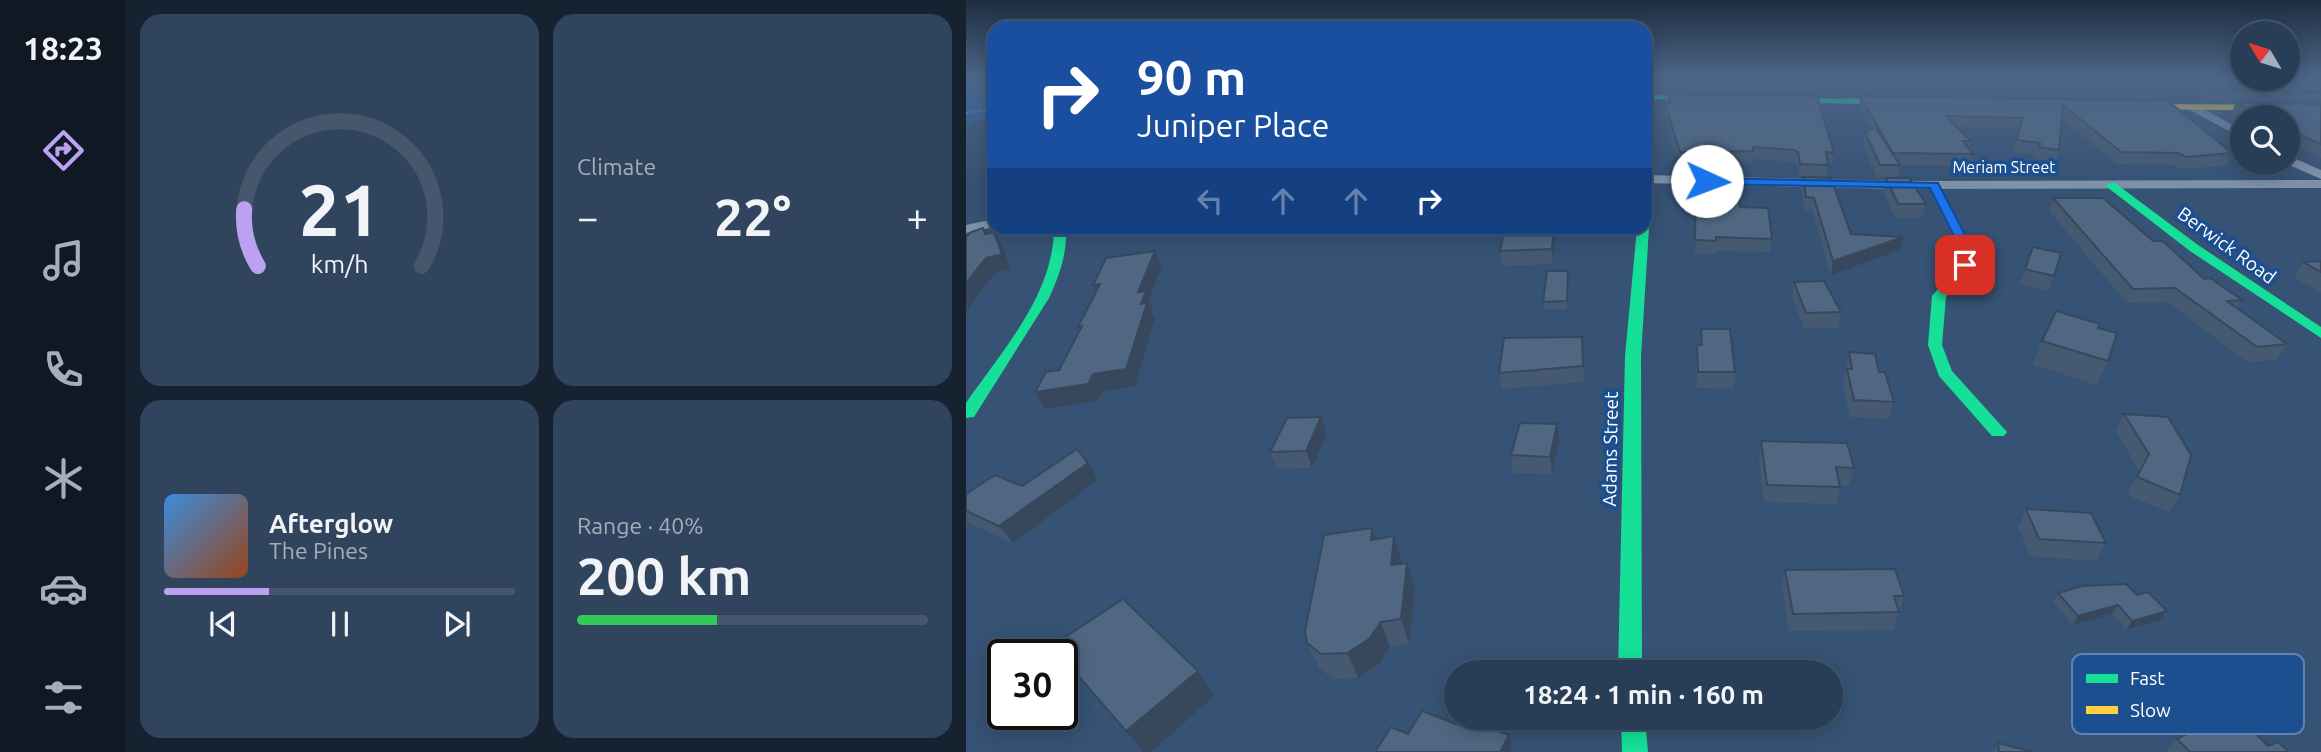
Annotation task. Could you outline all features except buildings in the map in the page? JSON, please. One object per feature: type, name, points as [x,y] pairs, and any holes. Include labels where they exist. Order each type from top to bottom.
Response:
[{"type":"street","points":[[2199,111],[2230,128]]},
{"type":"street","points":[[2300,165],[2321,175]]},
{"type":"street","name":"Meriam Street","points":[[1652,179],[1934,185],[2321,184]]},
{"type":"street","points":[[1934,185],[1966,248],[1965,265],[1939,296],[1935,345],[1945,373],[1998,432]]},
{"type":"street","name":"Berwick Road","points":[[2112,185],[2194,248],[2321,334]]},
{"type":"street","points":[[966,229],[987,224]]},
{"type":"street","points":[[968,412],[1024,328],[1047,286],[1059,259],[1060,235]]},
{"type":"street","name":"Adams Street","points":[[1630,660],[1633,366],[1642,235]]},
{"type":"street","points":[[1633,730],[1634,752]]},
{"type":"shaded area","points":[[966,111],[987,111],[987,120],[966,122]]},
{"type":"traffic: fast","points":[[1934,185],[1966,248],[1965,265],[1939,296],[1935,345],[1945,373],[1998,432]]},
{"type":"traffic: fast","points":[[2111,185],[2194,248],[2321,334]]},
{"type":"traffic: fast","points":[[968,413],[1042,298],[1059,256],[1060,235]]},
{"type":"traffic: fast","points":[[1630,660],[1633,356],[1642,235]]},
{"type":"traffic: fast","points":[[1634,730],[1635,752]]},
{"type":"route","points":[[1707,181],[1934,185],[1966,248],[1965,265]]}]
